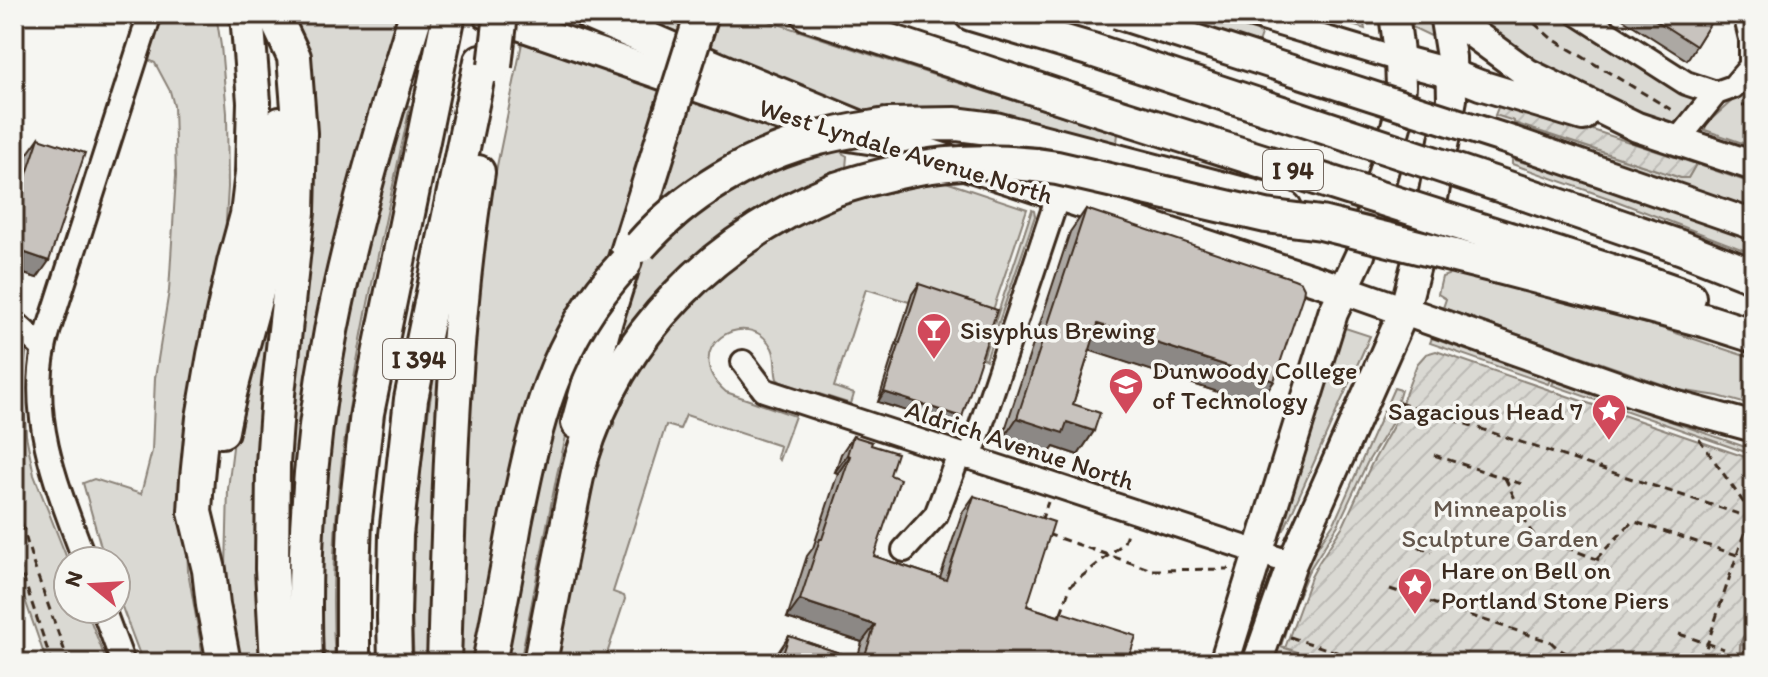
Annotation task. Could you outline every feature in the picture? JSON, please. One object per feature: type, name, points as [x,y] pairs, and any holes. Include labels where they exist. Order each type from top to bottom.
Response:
[{"type":"highway","points":[[226,14],[232,43],[238,139],[234,263]]},
{"type":"highway","name":"I 394","points":[[353,663],[355,532],[367,413],[449,14]]},
{"type":"highway","name":"I 394","points":[[395,663],[396,535],[411,399],[488,63],[490,14]]},
{"type":"highway","points":[[444,663],[453,408],[460,314],[488,63],[501,14]]},
{"type":"highway","points":[[590,14],[901,144]]},
{"type":"highway","points":[[540,663],[606,320],[702,14]]},
{"type":"highway","name":"I 94","points":[[808,14],[1076,102],[1504,253],[1646,282],[1754,322]]},
{"type":"highway","name":"I 94","points":[[971,14],[1092,50],[1523,193],[1754,276]]},
{"type":"highway","points":[[1017,14],[1092,50]]},
{"type":"highway","points":[[224,663],[209,570],[195,512],[197,478],[214,355],[247,215],[254,102],[266,16]]},
{"type":"highway","points":[[266,16],[294,57],[300,171],[271,496],[277,663]]},
{"type":"highway","points":[[209,570],[216,475],[225,418],[261,276],[275,194],[281,84],[266,16]]},
{"type":"highway","points":[[306,663],[307,523],[317,416],[332,329],[353,237],[413,24]]},
{"type":"highway","points":[[489,663],[536,428],[564,352],[582,318],[610,279],[664,221],[718,181],[759,160],[817,139],[887,125],[956,124],[1019,133],[1138,165],[1270,201],[1321,223]]},
{"type":"highway","points":[[529,663],[588,419],[632,352],[660,314],[693,278],[730,247],[787,211],[868,178],[947,163],[1009,162],[1057,168],[1266,216],[1504,253],[1754,336]]},
{"type":"main road","name":"West Lyndale Avenue North","points":[[490,14],[829,133],[901,144],[1358,295],[1652,398],[1754,427]]},
{"type":"main road","points":[[1117,14],[1512,141],[1754,225]]},
{"type":"main road","points":[[1257,663],[1292,563],[1404,311],[1431,208],[1452,99],[1426,67],[1394,14]]},
{"type":"main road","points":[[1224,663],[1333,313],[1358,295],[1360,255],[1398,119],[1401,86],[1426,67],[1451,57],[1444,14]]},
{"type":"main road","points":[[1454,14],[1463,26],[1527,73],[1637,127],[1754,166]]},
{"type":"main road","points":[[1426,67],[1571,113],[1637,127]]},
{"type":"street","points":[[79,545],[51,470],[43,432],[40,391],[44,349],[150,14]]},
{"type":"street","points":[[1246,14],[1426,67]]},
{"type":"street","points":[[1578,14],[1686,83],[1716,93]]},
{"type":"street","points":[[1677,141],[1716,93],[1733,87],[1751,66],[1751,39],[1745,14]]},
{"type":"street","points":[[904,550],[936,515],[964,456],[1058,196]]},
{"type":"street","points":[[14,322],[44,349]]},
{"type":"street","name":"Aldrich Avenue North","points":[[743,362],[764,390],[1292,563]]},
{"type":"street","points":[[109,625],[123,663]]},
{"type":"path","points":[[1524,14],[1551,38],[1676,112],[1699,113],[1732,105],[1754,104]]},
{"type":"path","points":[[1399,402],[1752,518]]},
{"type":"path","points":[[1699,439],[1752,518],[1701,663]]},
{"type":"path","points":[[1434,455],[1525,485]]},
{"type":"path","points":[[1505,478],[1535,536],[1605,562]]},
{"type":"path","points":[[14,496],[33,563],[69,663]]},
{"type":"path","points":[[1049,500],[1038,531],[1152,570],[1229,569]]},
{"type":"path","points":[[1596,559],[1635,522],[1737,555]]},
{"type":"path","points":[[1061,613],[1071,585],[1124,543],[1129,525]]},
{"type":"path","points":[[1405,543],[1432,552]]},
{"type":"path","points":[[14,550],[52,663]]},
{"type":"path","points":[[1390,589],[1551,642],[1559,651],[1578,660],[1552,663]]},
{"type":"path","points":[[1679,634],[1724,649]]},
{"type":"path","points":[[1287,635],[1370,663]]},
{"type":"green space","points":[[161,14],[216,14],[227,113],[228,187],[225,239],[187,545],[188,571],[204,663],[143,663],[129,625],[132,625],[132,545],[100,545],[83,483],[94,479],[141,494],[152,451],[155,378],[169,291],[176,176],[174,106],[170,91],[155,63],[149,60]]},
{"type":"green space","points":[[293,14],[404,14],[283,627],[298,35]]},
{"type":"green space","points":[[528,14],[557,14],[654,56],[652,63]]},
{"type":"green space","points":[[619,14],[690,14],[682,42]]},
{"type":"green space","points":[[715,14],[748,14],[1118,134],[1116,150],[875,117],[703,49]]},
{"type":"green space","points":[[1159,14],[1214,14],[1253,27],[1261,35],[1257,46]]},
{"type":"green space","points":[[1316,14],[1362,14],[1365,29]]},
{"type":"green space","points":[[1407,14],[1434,14],[1439,40],[1410,26]]},
{"type":"green space","points":[[1463,14],[1558,14],[1699,101],[1680,126],[1592,95],[1520,56]]},
{"type":"green space","points":[[522,43],[666,91],[614,257],[599,274],[478,663],[457,663],[464,422],[483,235]]},
{"type":"green space","points":[[1754,77],[1754,147],[1705,130],[1706,124]]},
{"type":"green space","points":[[687,97],[798,134],[648,221]]},
{"type":"green space","points":[[401,104],[410,106],[366,313],[343,452],[333,592],[335,663],[318,663],[321,500],[348,309]]},
{"type":"green space","points":[[1499,105],[1517,105],[1696,164],[1688,178],[1681,178],[1514,123],[1495,115]]},
{"type":"green space","points":[[1514,123],[1681,178],[1688,178],[1696,164],[1754,184],[1754,213],[1511,132]]},
{"type":"green space","points":[[837,146],[844,149],[842,153],[847,156],[843,171],[739,224],[678,272],[626,329],[617,323],[633,268],[675,228],[757,175]]},
{"type":"green space","points":[[1512,159],[1754,237],[1754,254],[1512,164]]},
{"type":"green space","points":[[934,178],[1027,209],[990,319],[913,294],[909,302],[866,289],[834,387],[854,394],[851,404],[777,379],[774,352],[761,335],[748,330],[734,331],[721,337],[712,347],[708,360],[712,376],[726,392],[795,416],[779,460],[780,446],[686,415],[680,429],[666,425],[613,592],[625,599],[604,663],[555,663],[592,481],[621,401],[665,335],[707,288],[756,248],[783,231],[839,203]]},
{"type":"green space","points":[[1032,210],[1035,216],[986,360],[983,358]]},
{"type":"green space","points":[[274,271],[264,663],[241,663],[226,569],[228,489],[234,439]]},
{"type":"green space","points":[[1450,271],[1569,301],[1754,359],[1754,406],[1679,390],[1443,308],[1446,299],[1438,294],[1442,277]]},
{"type":"green space","points":[[594,320],[557,474],[520,663],[501,663],[544,440]]},
{"type":"green space","points":[[1339,326],[1370,336],[1284,530],[1277,532]]},
{"type":"green space","points":[[17,335],[27,344],[23,381],[26,435],[34,475],[62,545],[52,545],[52,625],[92,625],[107,663],[47,663],[14,568],[14,344]]},
{"type":"green space","points":[[1432,338],[1550,380],[1548,384],[1430,343]]},
{"type":"green space","name":"Minneapolis Sculpture Garden","points":[[1436,351],[1754,460],[1754,663],[1332,663],[1285,648],[1311,577],[1344,524],[1392,428],[1417,364],[1426,354]]},
{"type":"green space","points":[[437,358],[447,360],[434,663],[414,663],[412,586],[416,510]]},
{"type":"green space","points":[[1554,381],[1754,450],[1754,455],[1552,385]]},
{"type":"green space","points":[[1394,388],[1401,390],[1391,424],[1367,463],[1338,525],[1308,572],[1281,646],[1332,663],[1269,663],[1304,567],[1335,521]]},
{"type":"shaded area","points":[[1754,626],[1754,663],[1742,663],[1741,642]]},
{"type":"building","points":[[1646,14],[1716,14],[1696,46]]},
{"type":"building","points":[[39,138],[85,153],[49,261],[14,249],[14,213]]},
{"type":"building","points":[[1086,209],[1301,282],[1303,295],[1274,381],[1098,324],[1073,404],[1100,413],[1094,431],[1067,422],[1063,433],[1017,418]]},
{"type":"building","name":"Sisyphus Brewing","points":[[919,284],[997,310],[962,417],[884,392]]},
{"type":"building","points":[[853,436],[897,453],[890,475],[900,479],[874,556],[946,580],[974,496],[1054,522],[1027,606],[1060,617],[1061,612],[1136,636],[1127,663],[780,663],[789,636],[863,661],[875,625],[800,600],[850,456],[847,455]]},
{"type":"place","name":"Sisyphus Brewing","points":[[934,361]]},
{"type":"place","name":"Dunwoody College of Technology","points":[[1126,416]]},
{"type":"place","name":"Sagacious Head 7","points":[[1609,442]]},
{"type":"place","name":"Hare on Bell on Portland Stone Piers","points":[[1415,616]]}]
